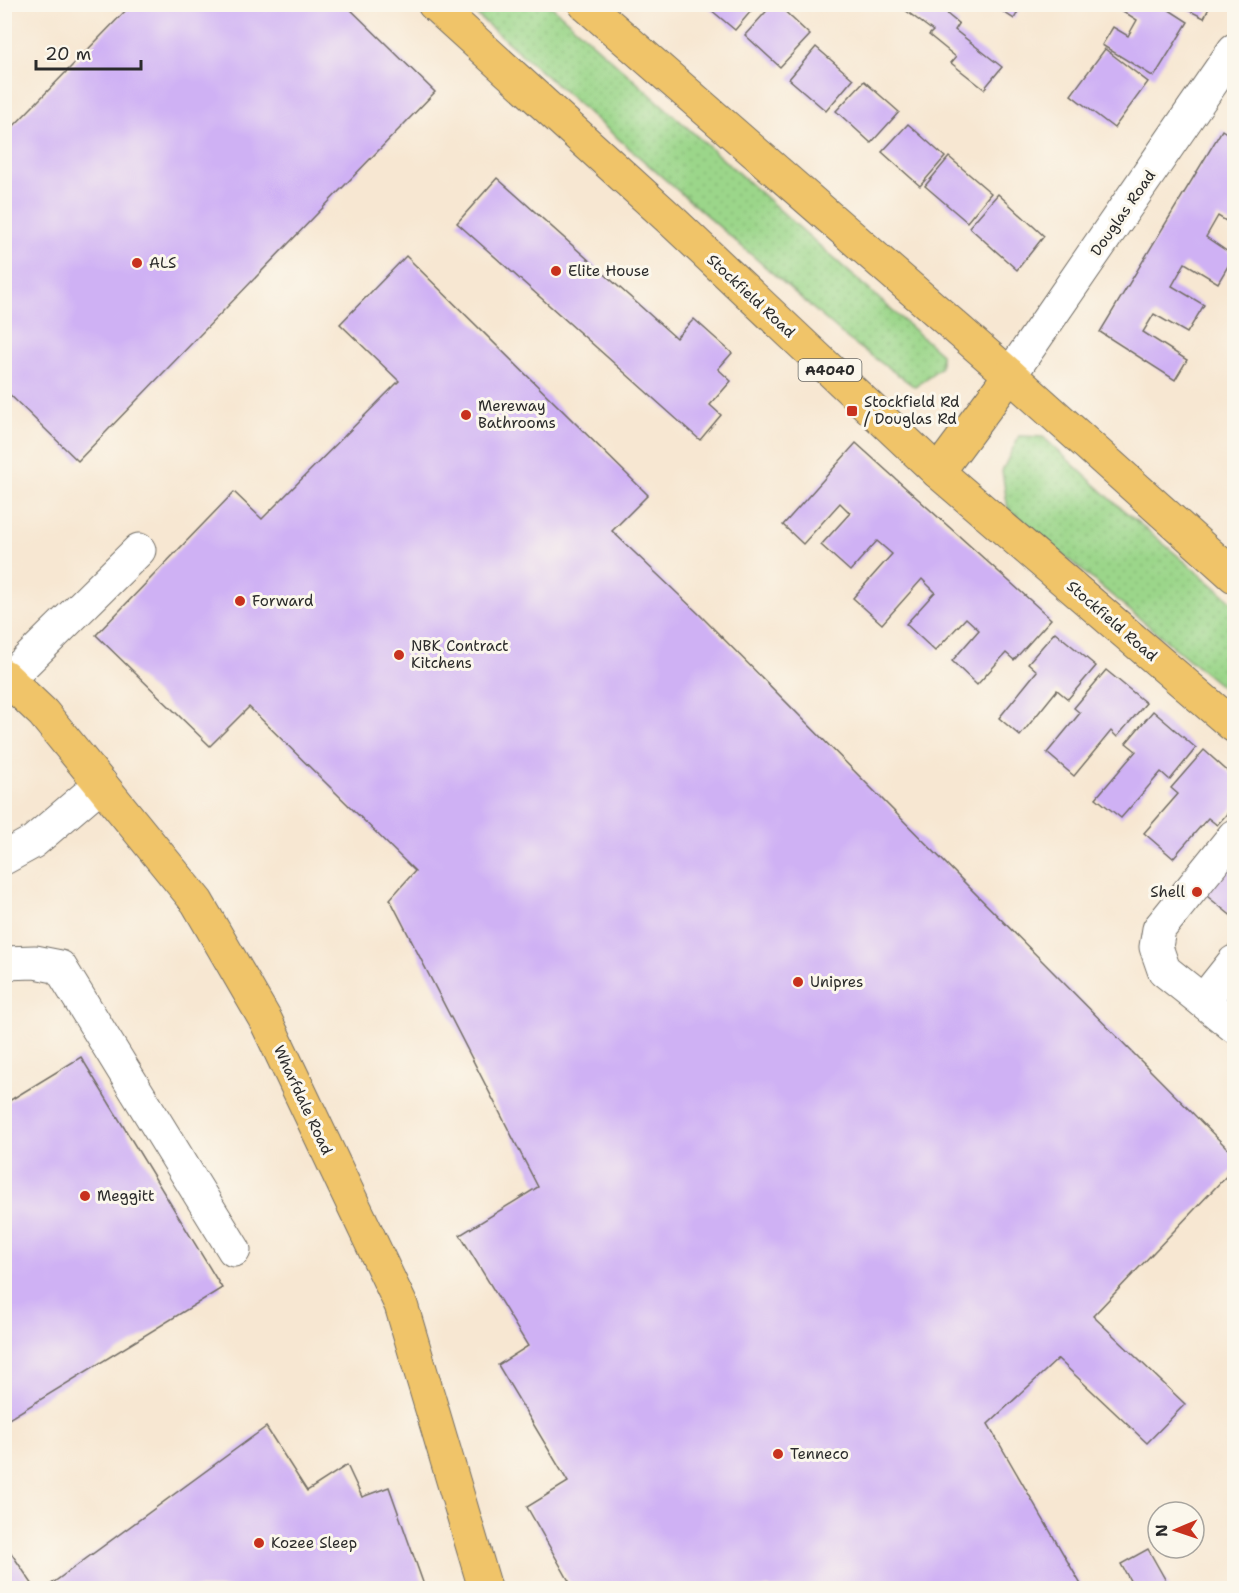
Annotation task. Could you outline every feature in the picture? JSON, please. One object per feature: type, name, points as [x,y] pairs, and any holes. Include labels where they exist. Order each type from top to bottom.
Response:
[{"type":"main road","name":"Stockfield Road","points":[[434,4],[670,219],[938,472],[1234,726]]},
{"type":"main road","points":[[585,4],[1010,375],[1234,576]]},
{"type":"main road","points":[[938,472],[1010,375]]},
{"type":"main road","name":"Wharfdale Road","points":[[6,677],[43,713],[197,902],[281,1052],[401,1305],[485,1588]]},
{"type":"street","name":"Douglas Road","points":[[1010,375],[1234,50]]},
{"type":"street","points":[[6,677],[139,550]]},
{"type":"street","points":[[4,858],[33,842],[101,784]]},
{"type":"street","points":[[1234,836],[1159,929],[1156,947],[1164,970],[1234,1026]]},
{"type":"street","points":[[4,963],[35,962],[60,967],[234,1250]]},
{"type":"street","points":[[1203,1001],[1234,962]]},
{"type":"green space","points":[[465,5],[550,5],[941,354],[941,367],[915,387],[848,339]]},
{"type":"green space","points":[[1019,436],[1043,437],[1115,503],[1234,603],[1234,697],[1008,509],[1002,471]]},
{"type":"building","name":"ALS","points":[[132,4],[345,4],[435,92],[78,461],[4,389],[4,136]]},
{"type":"building","points":[[704,4],[757,4],[735,30]]},
{"type":"building","points":[[773,4],[777,4],[810,35],[780,67],[745,35]]},
{"type":"building","points":[[897,4],[944,4],[950,10],[947,14],[959,24],[955,30],[1002,67],[984,89],[951,63],[956,57],[929,35],[933,31]]},
{"type":"building","points":[[991,4],[1022,4],[1014,19]]},
{"type":"building","points":[[1120,4],[1160,4],[1188,22],[1154,77],[1102,45],[1113,27],[1128,36],[1137,20],[1118,8]]},
{"type":"building","points":[[1176,4],[1211,4],[1204,18]]},
{"type":"building","points":[[816,47],[853,79],[826,111],[789,79]]},
{"type":"building","points":[[1105,49],[1148,82],[1114,128],[1071,95]]},
{"type":"building","points":[[864,81],[899,112],[871,143],[836,111]]},
{"type":"building","points":[[908,124],[945,157],[920,186],[882,152]]},
{"type":"building","points":[[1222,130],[1234,138],[1234,226],[1218,216],[1206,237],[1234,256],[1218,283],[1185,263],[1172,286],[1204,305],[1187,333],[1154,314],[1143,332],[1187,360],[1175,380],[1100,332]]},
{"type":"building","points":[[949,157],[991,193],[967,222],[925,186]]},
{"type":"building","name":"Elite House","points":[[497,178],[676,338],[694,319],[732,353],[718,369],[731,381],[710,405],[721,415],[700,440],[457,223]]},
{"type":"building","points":[[998,194],[1044,236],[1017,270],[969,227]]},
{"type":"building","points":[[406,256],[648,495],[612,531],[700,615],[1234,1155],[1234,1168],[1093,1316],[1185,1404],[1147,1443],[1058,1359],[988,1424],[1083,1588],[573,1588],[527,1507],[568,1482],[498,1365],[528,1346],[460,1235],[538,1187],[390,899],[415,871],[249,707],[210,746],[96,635],[234,492],[262,519],[399,381],[340,324]]},
{"type":"building","points":[[856,443],[1051,619],[1014,660],[1006,653],[977,685],[952,661],[979,630],[966,618],[935,651],[906,624],[935,592],[922,579],[882,624],[853,598],[892,554],[877,541],[850,571],[821,545],[850,513],[840,503],[803,544],[783,525]]},
{"type":"building","points":[[1055,632],[1096,666],[1068,699],[1057,690],[1020,736],[999,718],[1037,671],[1028,663]]},
{"type":"building","points":[[1106,670],[1146,703],[1117,737],[1111,731],[1074,776],[1047,753],[1080,713],[1074,708]]},
{"type":"building","points":[[1153,711],[1196,748],[1170,780],[1161,772],[1121,818],[1096,798],[1136,751],[1126,743]]},
{"type":"building","points":[[1204,750],[1234,777],[1234,806],[1217,825],[1208,818],[1173,858],[1144,833],[1178,794],[1171,788]]},
{"type":"building","points":[[1234,843],[1234,918],[1197,888]]},
{"type":"building","name":"Meggitt","points":[[81,1057],[222,1288],[4,1422],[4,1104]]},
{"type":"building","name":"Kozee Sleep","points":[[266,1427],[307,1491],[347,1465],[362,1497],[389,1487],[425,1588],[46,1588]]},
{"type":"building","points":[[5,1544],[35,1588],[5,1588]]},
{"type":"building","points":[[1146,1550],[1146,1560],[1154,1560],[1170,1588],[1134,1588],[1121,1564]]},
{"type":"place","name":"ALS","points":[[137,263]]},
{"type":"place","name":"Elite House","points":[[556,271]]},
{"type":"place","name":"Stockfield Rd / Douglas Rd","points":[[852,411]]},
{"type":"place","name":"Mereway Bathrooms","points":[[466,415]]},
{"type":"place","name":"Forward","points":[[240,601]]},
{"type":"place","name":"NBK Contract Kitchens","points":[[399,655]]},
{"type":"place","name":"Shell","points":[[1197,892]]},
{"type":"place","name":"Unipres","points":[[798,982]]},
{"type":"place","name":"Meggitt","points":[[85,1196]]},
{"type":"place","name":"Tenneco","points":[[778,1454]]},
{"type":"place","name":"Kozee Sleep","points":[[259,1543]]}]
